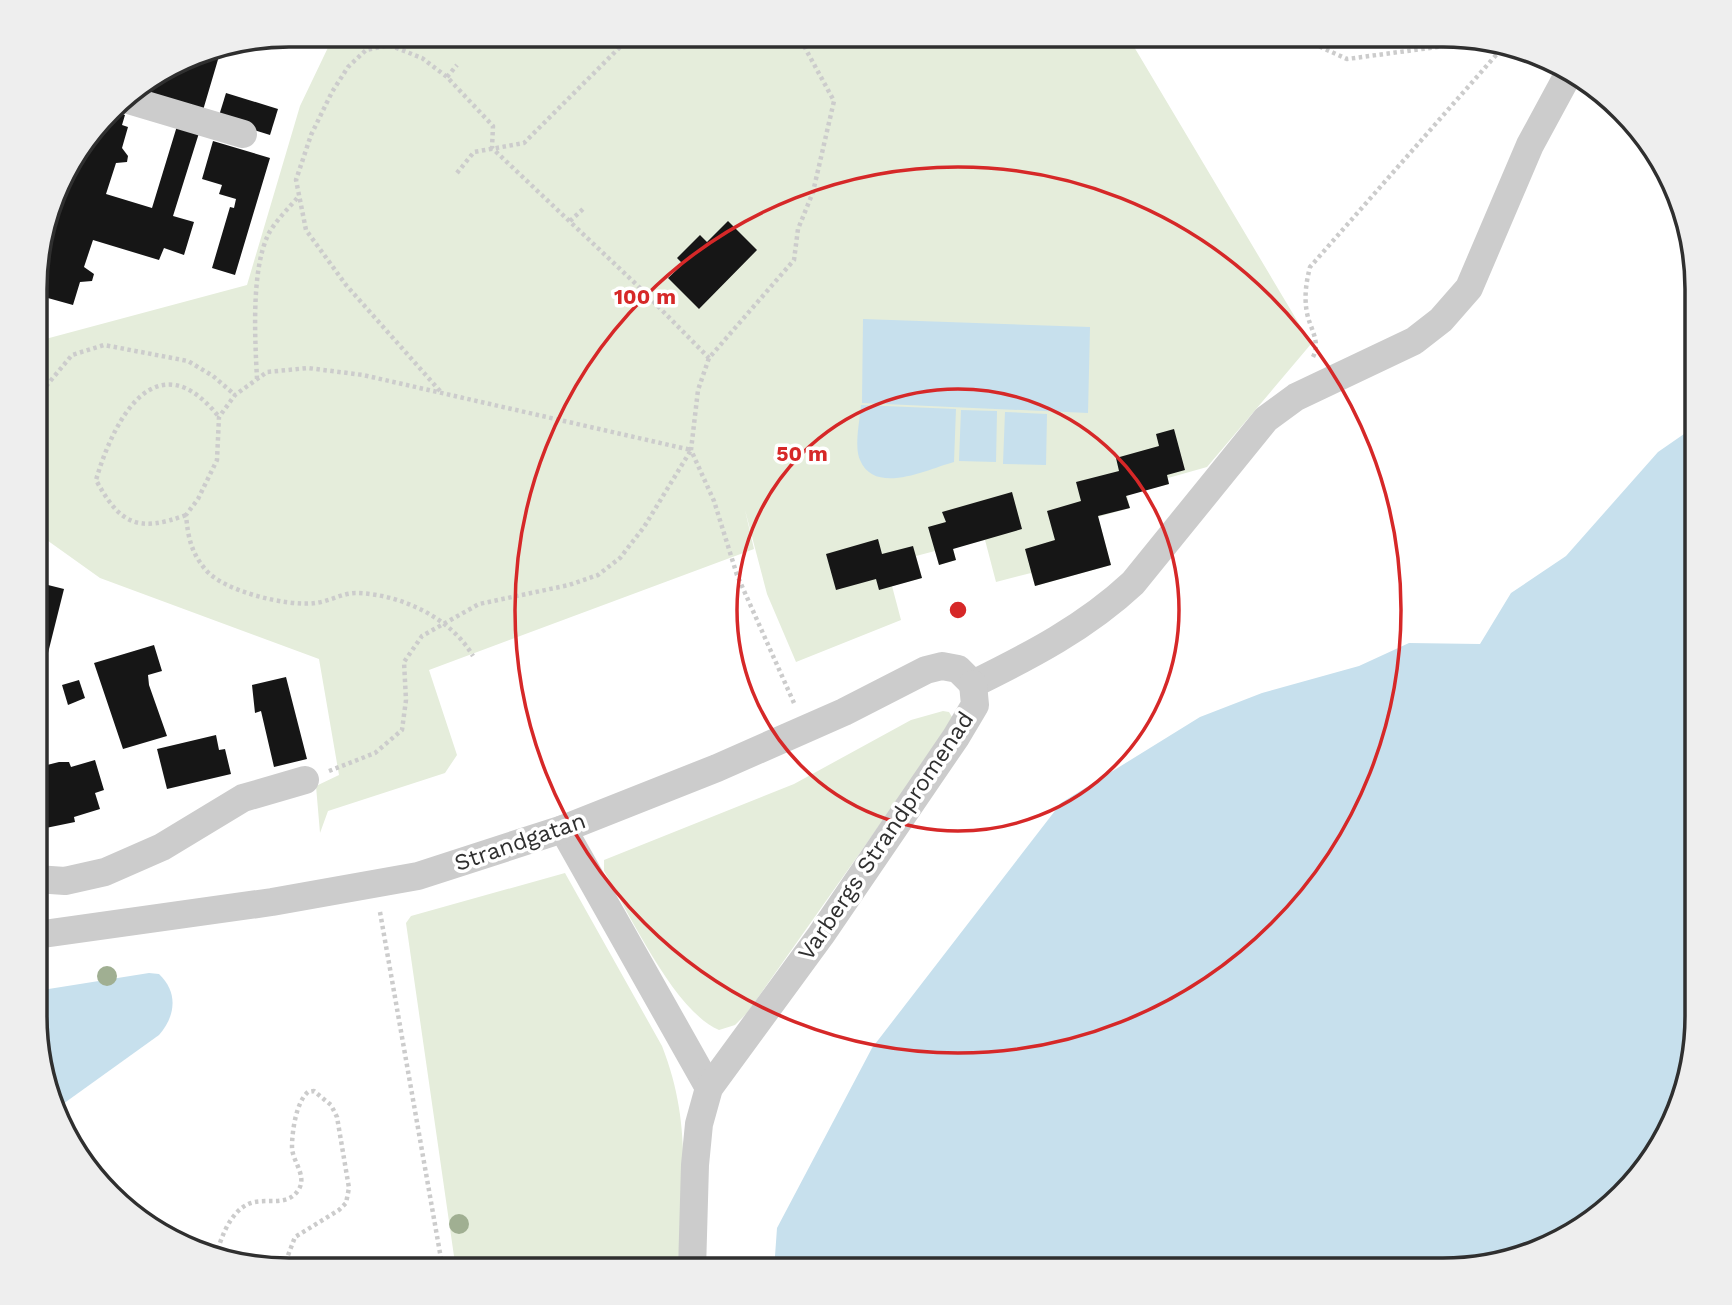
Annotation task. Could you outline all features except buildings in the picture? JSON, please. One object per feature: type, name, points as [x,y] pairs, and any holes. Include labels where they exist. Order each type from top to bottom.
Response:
[{"type":"street","name":"Varbergs Strandpromenad","points":[[692,1257],[698,1138],[709,1088],[821,935],[956,737],[975,705],[973,684],[1086,623],[1109,605],[1133,583],[1266,419],[1296,397],[1414,341],[1441,320],[1469,288],[1531,145],[1565,81]]},
{"type":"street","points":[[136,102],[243,134]]},
{"type":"street","name":"Strandgatan","points":[[48,933],[272,902],[418,876],[563,829],[806,729],[926,670],[942,666],[958,669],[973,684]]},
{"type":"street","points":[[48,880],[65,881],[105,872],[162,847],[243,798],[305,780]]},
{"type":"street","points":[[563,829],[709,1088]]},
{"type":"path","points":[[379,47],[366,50],[343,75],[311,135],[296,180],[306,230],[346,285],[440,392]]},
{"type":"path","points":[[394,47],[422,58],[447,76],[493,126],[492,148],[709,358]]},
{"type":"path","points":[[457,173],[474,152],[524,143],[620,47]]},
{"type":"path","points":[[305,780],[375,753],[402,730],[406,700],[404,662],[422,636],[443,621],[479,604],[569,586],[598,575],[620,558],[643,527],[691,450],[698,390],[709,358],[794,260],[798,229],[813,192],[834,101],[805,47]]},
{"type":"path","points":[[1321,48],[1347,59],[1430,48]]},
{"type":"path","points":[[1311,360],[1317,350],[1316,338],[1307,315],[1305,286],[1310,267],[1497,54]]},
{"type":"path","points":[[447,76],[457,65]]},
{"type":"path","points":[[257,379],[255,325],[258,278],[268,234],[299,196]]},
{"type":"path","points":[[570,221],[583,209]]},
{"type":"path","points":[[47,385],[72,355],[104,345],[138,349],[188,361],[214,376],[235,396]]},
{"type":"path","points":[[219,417],[207,402],[186,388],[162,384],[141,394],[124,411],[105,449],[96,480],[111,508],[131,522],[159,525],[186,515],[198,499],[216,460],[219,417],[235,396],[267,372],[308,368],[363,375],[691,450]]},
{"type":"path","points":[[691,450],[714,501],[737,575],[806,729]]},
{"type":"path","points":[[186,515],[188,543],[206,572],[245,592],[285,603],[313,604],[355,593],[394,600],[443,621],[461,636],[473,656]]},
{"type":"path","points":[[380,908],[441,1257]]},
{"type":"path","points":[[218,1247],[222,1234],[238,1211],[252,1202],[280,1202],[300,1188],[302,1178],[292,1148],[298,1104],[308,1092],[314,1091],[331,1105],[337,1117],[349,1188],[346,1203],[295,1237],[287,1257]]},
{"type":"green space","points":[[328,47],[1135,48],[1311,344],[1207,467],[1168,478],[1169,484],[1127,495],[1130,508],[1098,517],[1111,565],[1035,586],[1031,573],[996,582],[985,540],[953,548],[956,560],[939,565],[935,551],[916,556],[922,578],[892,586],[901,620],[796,662],[767,594],[745,510],[754,549],[429,670],[457,755],[445,773],[328,811],[320,833],[316,786],[339,775],[319,659],[100,578],[47,540],[47,339],[247,285],[300,106]]},
{"type":"green space","points":[[943,711],[949,712],[952,717],[950,725],[747,1013],[735,1025],[719,1030],[702,1019],[670,983],[654,959],[604,871],[604,860],[794,784],[911,720]]},
{"type":"green space","points":[[565,873],[662,1046],[672,1075],[682,1130],[683,1156],[679,1257],[454,1257],[406,923],[411,916]]},
{"type":"water","points":[[863,319],[1090,327],[1088,413],[862,403]]},
{"type":"water","points":[[861,405],[956,409],[954,462],[903,477],[877,476],[867,471],[860,460],[857,447]]},
{"type":"water","points":[[961,410],[997,411],[996,462],[959,461]]},
{"type":"water","points":[[1005,412],[1047,414],[1046,465],[1003,464]]},
{"type":"water","points":[[1685,433],[1684,1031],[1680,1063],[1672,1093],[1652,1137],[1635,1163],[1602,1198],[1550,1233],[1505,1250],[1474,1256],[775,1257],[777,1228],[872,1048],[1061,803],[1200,717],[1262,693],[1359,666],[1409,643],[1480,644],[1511,593],[1566,556],[1658,452]]},
{"type":"water","points":[[149,973],[159,974],[170,989],[173,1005],[169,1021],[159,1035],[64,1103],[52,1063],[48,1031],[48,989]]}]
